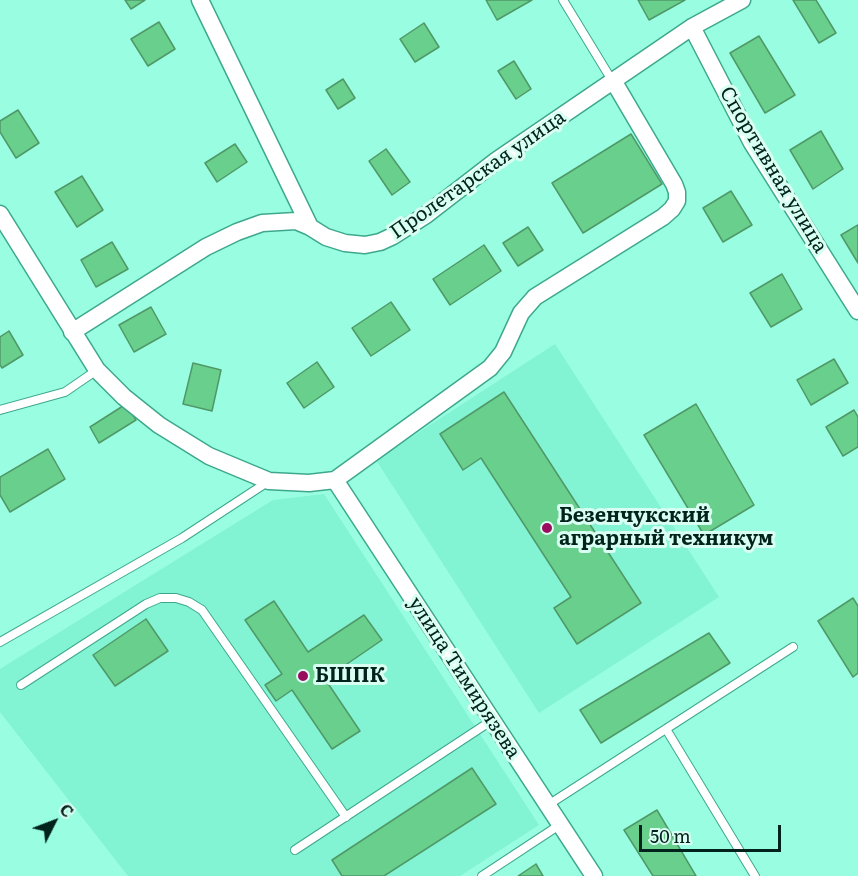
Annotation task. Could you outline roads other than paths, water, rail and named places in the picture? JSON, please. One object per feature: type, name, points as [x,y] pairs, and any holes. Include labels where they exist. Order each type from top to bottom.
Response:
[{"type":"street","points":[[200,0],[310,227]]},
{"type":"street","name":"Пролетарская улица","points":[[72,332],[206,247],[262,223],[281,220],[296,221],[326,237],[345,243],[365,245],[393,236],[426,215],[497,160],[692,27],[742,0]]},
{"type":"street","name":"Спортивная улица","points":[[692,27],[752,143],[858,311]]},
{"type":"street","points":[[0,214],[97,370],[124,397],[159,425],[208,456],[269,481],[309,483],[335,480],[490,368],[503,352],[521,313],[535,297],[663,217],[672,209],[677,201],[674,184],[614,82]]},
{"type":"street","name":"улица Тимирязева","points":[[335,480],[594,876]]},
{"type":"lane","points":[[563,0],[614,82]]},
{"type":"lane","points":[[0,410],[65,392],[97,370]]},
{"type":"lane","points":[[0,642],[182,538],[269,481]]},
{"type":"lane","points":[[21,685],[146,604],[160,598],[189,602],[202,610],[346,817]]},
{"type":"lane","points":[[548,805],[793,647]]},
{"type":"lane","points":[[295,850],[491,721]]},
{"type":"lane","points":[[666,729],[754,876]]},
{"type":"lane","points":[[482,876],[561,824]]},
{"type":"place","name":"Безенчукский аграрный техникум","points":[[547,528]]},
{"type":"place","name":"БШПК","points":[[303,676]]}]
